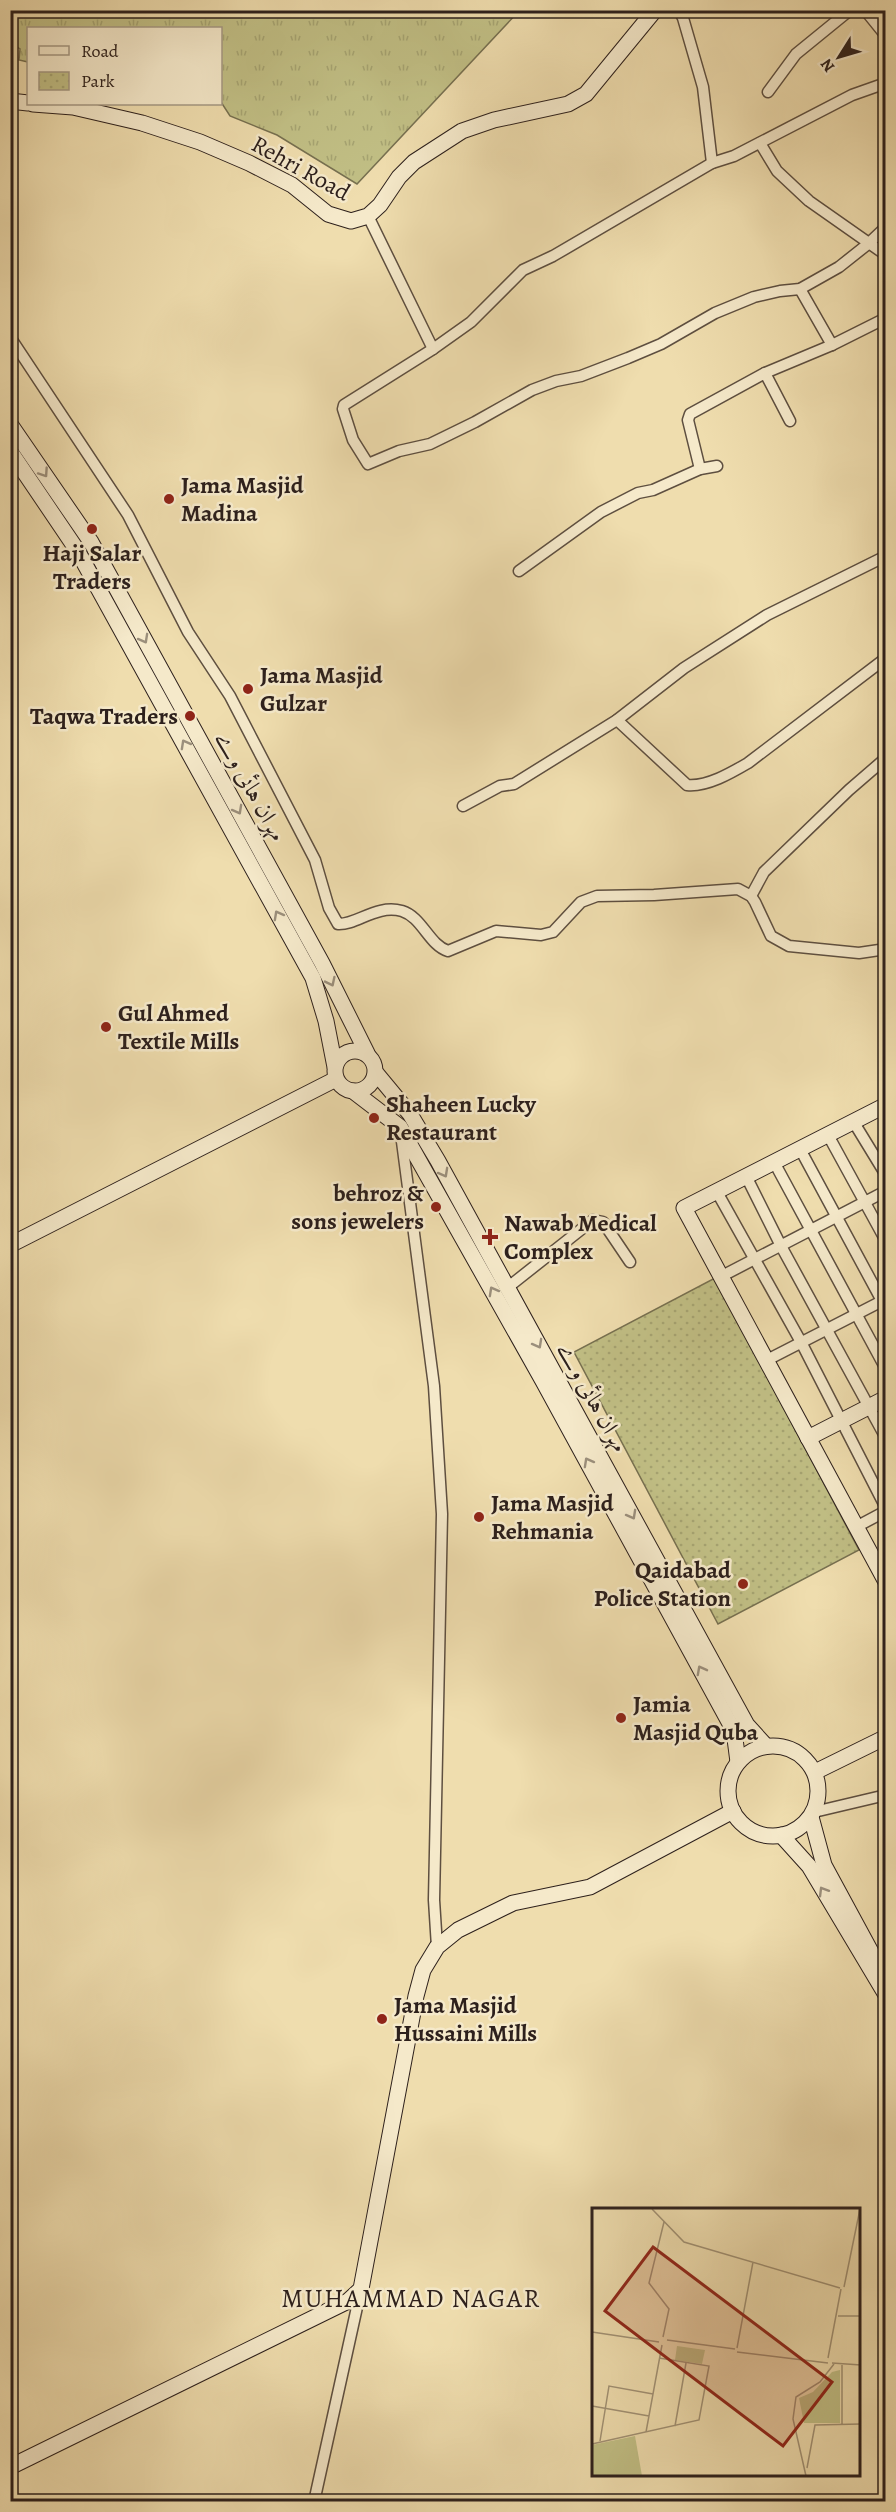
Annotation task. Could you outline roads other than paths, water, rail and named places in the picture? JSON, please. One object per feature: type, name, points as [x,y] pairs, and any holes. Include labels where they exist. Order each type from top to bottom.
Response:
[{"type":"main road","name":"Rehri Road","points":[[52,105],[73,107],[142,123],[200,142],[292,185],[328,214],[351,220],[368,216],[380,205],[399,177],[414,162],[455,135],[494,120],[568,104],[586,94],[655,10]]},
{"type":"main road","name":"Rehri Road","points":[[10,101],[27,103]]},
{"type":"main road","name":"مہران ہائی وے","points":[[10,424],[91,542],[322,963],[366,1053]]},
{"type":"main road","points":[[10,451],[77,550],[313,978],[326,1021],[336,1073],[345,1088],[353,1091],[400,1127],[554,1401],[734,1731],[738,1762]]},
{"type":"main road","points":[[10,1245],[336,1073],[344,1053],[351,1050],[366,1053],[372,1059],[376,1073],[369,1087],[361,1091],[353,1091]]},
{"type":"main road","name":"مہران ہائی وے","points":[[376,1073],[410,1114],[747,1725],[766,1746]]},
{"type":"main road","points":[[885,1107],[684,1208],[885,1582]]},
{"type":"main road","points":[[808,1438],[885,1398]]},
{"type":"main road","points":[[814,1772],[885,1737]]},
{"type":"main road","points":[[766,1746],[785,1747],[803,1756],[814,1772],[819,1785],[818,1799],[813,1814],[804,1825],[789,1834],[761,1835],[749,1830],[733,1811],[729,1799],[728,1786],[738,1762],[751,1752],[766,1746]]},
{"type":"main road","points":[[10,2467],[348,2301],[361,2289],[416,1996],[423,1970],[437,1947],[458,1930],[513,1903],[590,1887],[733,1811]]},
{"type":"main road","points":[[813,1814],[824,1865],[885,1977]]},
{"type":"main road","points":[[781,1835],[809,1866],[885,1995]]},
{"type":"street","points":[[679,10],[703,87],[712,163]]},
{"type":"street","points":[[768,93],[796,54],[850,10]]},
{"type":"street","points":[[865,10],[885,36]]},
{"type":"street","points":[[885,83],[852,95],[734,156],[712,163],[553,256],[522,270],[471,322],[433,349],[344,405],[343,410],[352,440],[368,463],[399,451],[430,444],[532,390],[556,381],[581,376],[628,358],[661,344],[715,313],[754,297],[800,289],[839,267],[885,227]]},
{"type":"street","points":[[759,143],[785,180],[808,201],[885,255]]},
{"type":"street","points":[[368,216],[433,349]]},
{"type":"street","points":[[800,289],[832,345]]},
{"type":"street","points":[[700,469],[688,420],[690,414],[765,373],[832,345],[885,318]]},
{"type":"street","points":[[10,337],[128,515],[189,632],[230,696],[315,860],[329,908],[338,924],[382,910],[402,911],[415,920],[439,946],[448,951],[496,930],[541,934],[553,932],[581,902],[597,896],[654,895],[738,889],[751,896],[771,936],[778,942],[789,946],[859,953],[885,949]]},
{"type":"street","points":[[765,373],[790,421]]},
{"type":"street","points":[[519,571],[601,512],[638,493],[653,490],[700,469],[717,466]]},
{"type":"street","points":[[463,806],[500,786],[514,784],[617,720],[684,668],[767,615],[885,556]]},
{"type":"street","points":[[617,720],[687,785],[694,786],[727,775],[748,763],[885,658]]},
{"type":"street","points":[[751,896],[764,872],[849,789],[885,758]]},
{"type":"street","points":[[854,1121],[885,1175]]},
{"type":"street","points":[[400,1127],[434,1386],[442,1514],[434,1900],[437,1947]]},
{"type":"street","points":[[828,1135],[885,1241]]},
{"type":"street","points":[[767,1360],[884,1300],[800,1149]]},
{"type":"street","points":[[774,1162],[885,1369]]},
{"type":"street","points":[[747,1176],[781,1246],[885,1438]]},
{"type":"street","points":[[722,1276],[885,1191]]},
{"type":"street","points":[[717,1192],[801,1342],[885,1510],[856,1527]]},
{"type":"street","points":[[507,1288],[593,1220],[603,1222],[630,1262]]},
{"type":"street","points":[[813,1814],[885,1795]]},
{"type":"street","points":[[314,2502],[361,2289]]},
{"type":"place","name":"Jama Masjid Madina","points":[[169,499]]},
{"type":"place","name":"Haji Salar Traders","points":[[92,529]]},
{"type":"place","name":"Jama Masjid Gulzar","points":[[248,689]]},
{"type":"place","name":"Taqwa Traders","points":[[190,716]]},
{"type":"place","name":"Gul Ahmed Textile Mills","points":[[106,1027]]},
{"type":"place","name":"Shaheen Lucky Restaurant","points":[[374,1118]]},
{"type":"place","name":"behroz & sons jewelers","points":[[436,1207]]},
{"type":"place","name":"Nawab Medical Complex","points":[[490,1237]]},
{"type":"place","name":"Jama Masjid Rehmania","points":[[479,1517]]},
{"type":"place","name":"Qaidabad Police Station","points":[[743,1584]]},
{"type":"place","name":"Jamia Masjid Quba","points":[[621,1718]]},
{"type":"place","name":"Jama Masjid Hussaini Mills","points":[[382,2019]]},
{"type":"district","name":"MUHAMMAD NAGAR","points":[[411,2298]]}]
